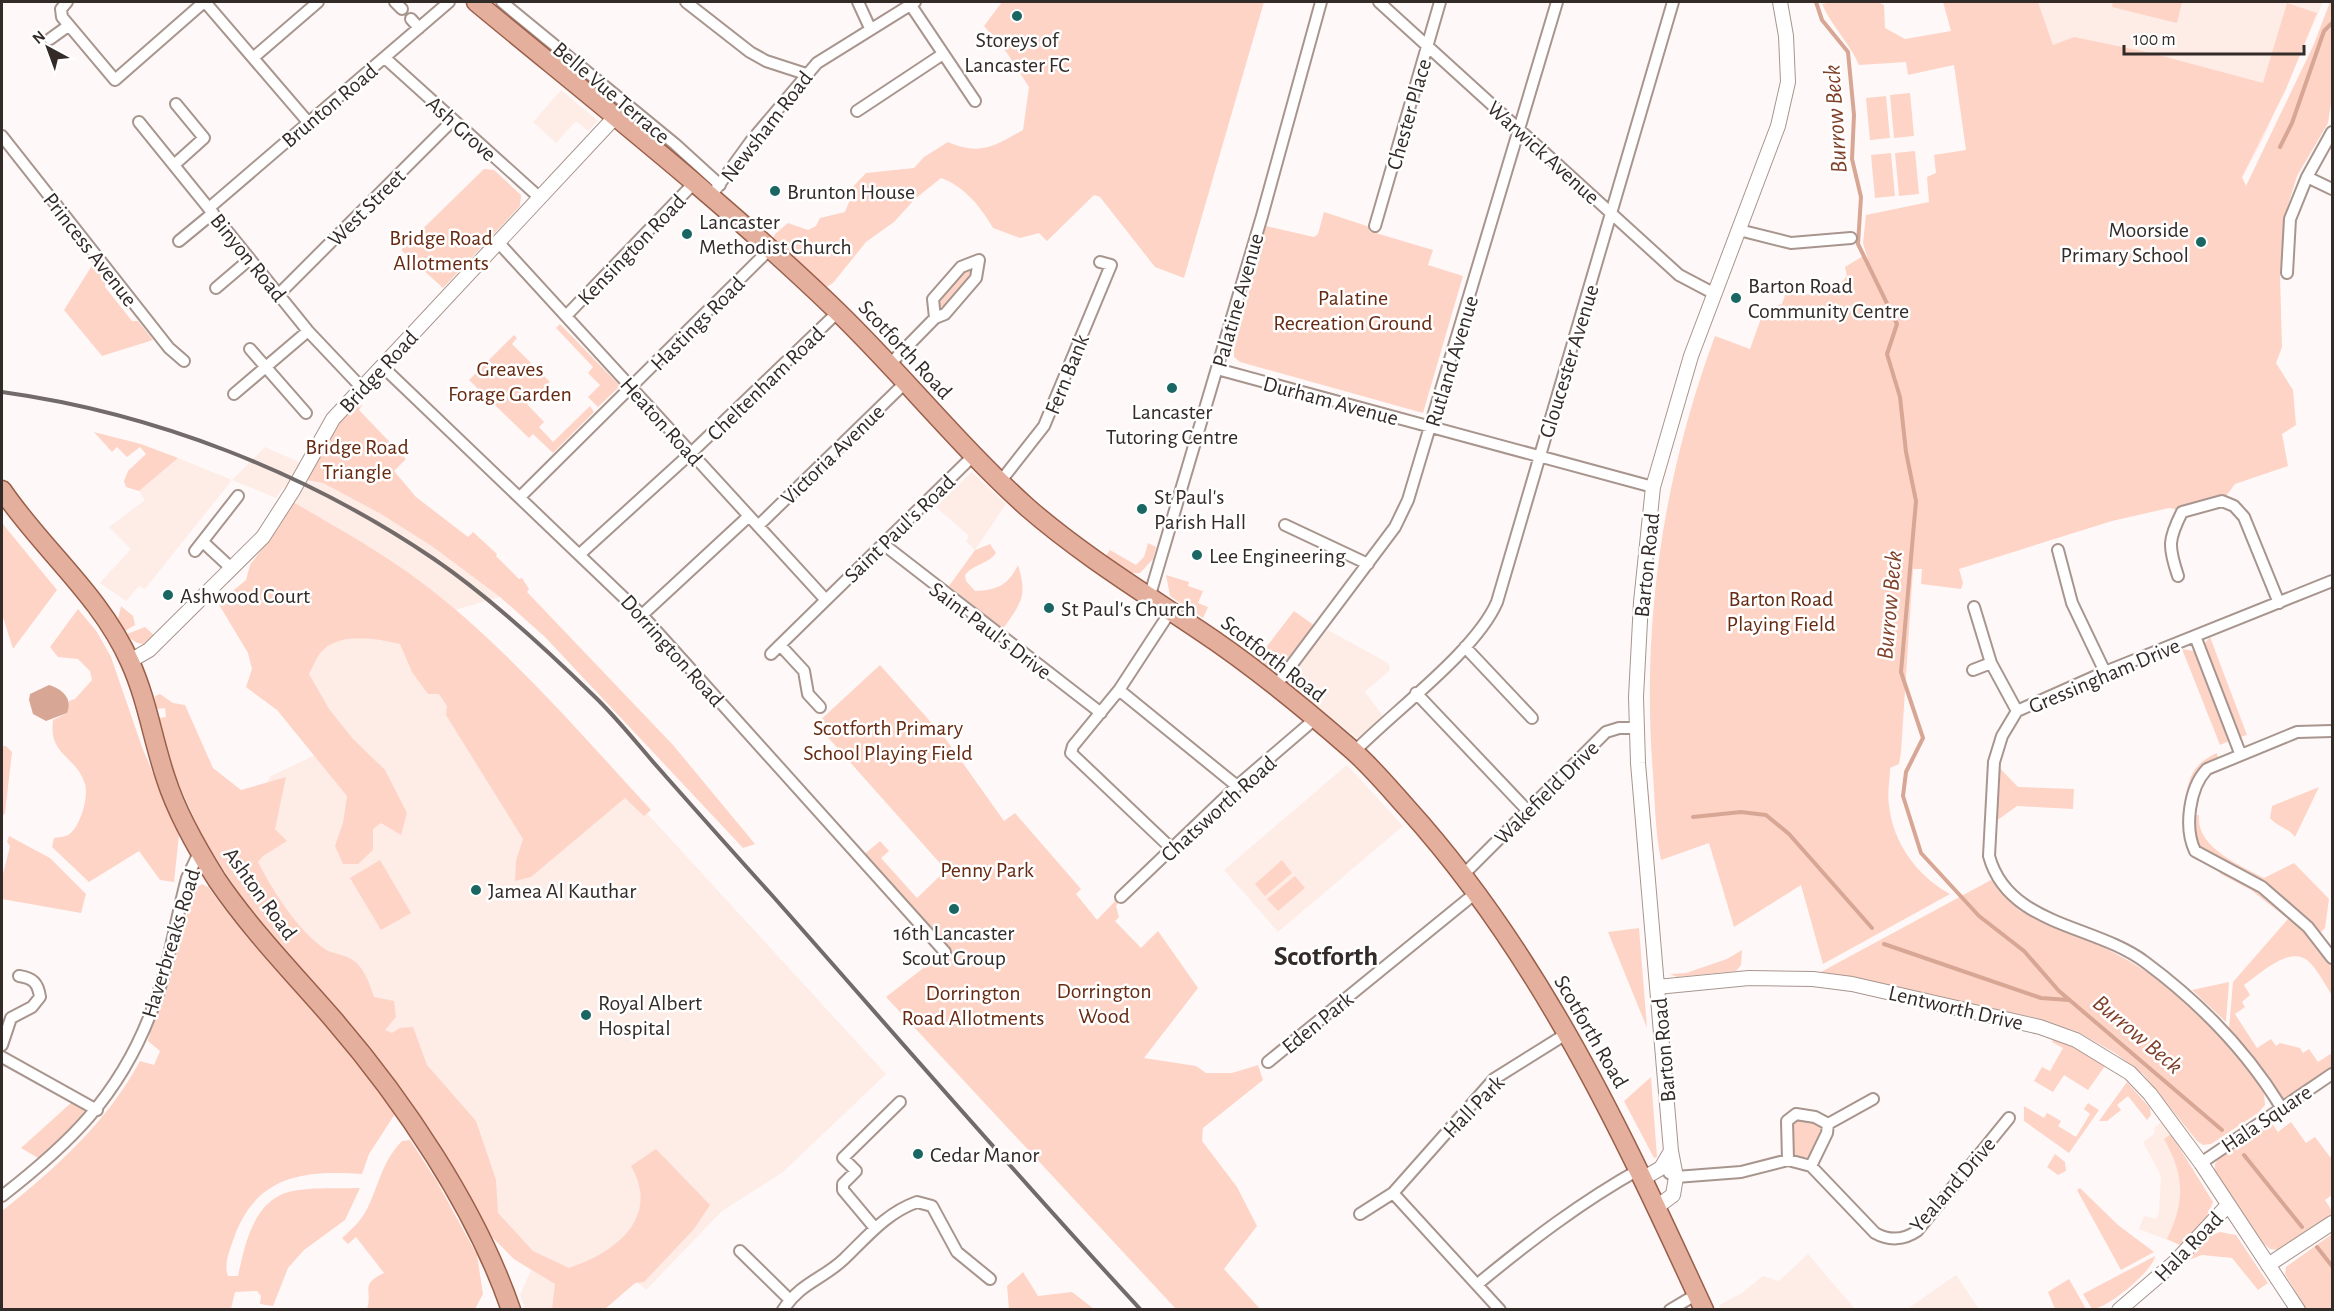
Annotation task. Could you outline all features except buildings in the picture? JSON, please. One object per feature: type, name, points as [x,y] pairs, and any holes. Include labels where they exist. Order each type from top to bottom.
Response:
[{"type":"main road","name":"Scotforth Road","points":[[476,2],[695,182],[715,190],[770,249],[890,364],[1000,482],[1074,546],[1240,659],[1354,752],[1478,891],[1521,957],[1642,1173],[1701,1302]]},
{"type":"main road","name":"Ashton Road","points":[[2,490],[27,527],[101,612],[130,661],[167,782],[216,878],[249,924],[354,1044],[412,1122],[464,1206],[498,1271],[511,1310]]},
{"type":"street","points":[[64,5],[62,17],[68,26],[115,80],[204,2],[308,122]]},
{"type":"street","points":[[253,58],[318,2]]},
{"type":"street","name":"Brunton Road","points":[[179,241],[308,122],[449,2]]},
{"type":"street","name":"Belle Vue Terrace","points":[[502,2],[657,129],[715,190]]},
{"type":"street","points":[[686,2],[750,52],[766,61],[806,74]]},
{"type":"street","points":[[858,2],[870,28]]},
{"type":"street","name":"Palatine Avenue","points":[[1149,598],[1217,369],[1321,2]]},
{"type":"street","name":"Warwick Avenue","points":[[1379,2],[1679,275],[1715,294]]},
{"type":"street","name":"Chester Place","points":[[1375,226],[1440,2]]},
{"type":"street","name":"Rutland Avenue","points":[[1275,687],[1395,527],[1408,500],[1557,2]]},
{"type":"street","name":"Gloucester Avenue","points":[[1354,752],[1465,647],[1484,626],[1497,602],[1673,2]]},
{"type":"street","name":"Barton Road","points":[[1676,1177],[1671,1151],[1636,728],[1641,602],[1653,487],[1691,356],[1778,126],[1788,82],[1786,36],[1780,2]]},
{"type":"street","points":[[913,3],[943,54],[975,101]]},
{"type":"street","name":"Newsham Road","points":[[715,190],[751,141],[817,63],[913,3]]},
{"type":"street","points":[[411,19],[419,28]]},
{"type":"street","points":[[50,39],[68,26]]},
{"type":"street","points":[[857,111],[943,54]]},
{"type":"street","name":"Ash Grove","points":[[385,58],[540,198]]},
{"type":"street","points":[[174,165],[204,138],[176,104]]},
{"type":"street","name":"Bridge Road","points":[[130,661],[149,650],[263,537],[292,492],[333,419],[616,116]]},
{"type":"street","name":"West Street","points":[[279,294],[453,120]]},
{"type":"street","name":"Binyon Road","points":[[139,122],[308,331],[362,388]]},
{"type":"street","points":[[2287,273],[2290,219],[2307,177],[2332,132]]},
{"type":"street","name":"Princess Avenue","points":[[2,136],[169,348],[184,361]]},
{"type":"street","points":[[2307,177],[2332,189]]},
{"type":"street","name":"Kensington Road","points":[[566,316],[695,182]]},
{"type":"street","points":[[1739,230],[1791,243],[1851,238]]},
{"type":"street","name":"Heaton Road","points":[[498,242],[825,599]]},
{"type":"street","name":"Hastings Road","points":[[520,497],[770,249]]},
{"type":"street","points":[[216,288],[250,259]]},
{"type":"street","points":[[890,364],[935,318],[945,314],[975,278],[979,260],[961,267],[933,299],[935,318]]},
{"type":"street","name":"Fern Bank","points":[[1000,482],[1044,426],[1111,265],[1100,262]]},
{"type":"street","name":"Cheltenham Road","points":[[580,554],[691,453],[838,312]]},
{"type":"street","points":[[234,394],[308,331]]},
{"type":"street","points":[[250,349],[306,413]]},
{"type":"street","name":"Dorrington Road","points":[[383,367],[642,615],[945,952]]},
{"type":"street","name":"Durham Avenue","points":[[1217,369],[1653,487]]},
{"type":"street","name":"Victoria Avenue","points":[[758,526],[906,382]]},
{"type":"street","name":"Saint Paul's Road","points":[[771,654],[974,456]]},
{"type":"street","points":[[195,551],[238,496]]},
{"type":"street","points":[[2178,576],[2172,557],[2170,536],[2182,512],[2222,501],[2234,506],[2244,516],[2279,603]]},
{"type":"street","points":[[642,615],[748,516]]},
{"type":"street","points":[[1285,525],[1368,564]]},
{"type":"street","points":[[203,542],[231,568]]},
{"type":"street","name":"Saint Paul's Drive","points":[[883,544],[1101,713]]},
{"type":"street","points":[[2058,550],[2072,603],[2105,672]]},
{"type":"street","name":"Gressingham Drive","points":[[2282,1107],[2245,1056],[2203,1009],[2143,960],[2039,915],[2010,896],[2000,884],[1993,870],[1988,841],[1992,833],[1994,762],[2002,736],[2017,711],[2105,672],[2332,581]]},
{"type":"street","points":[[1974,607],[1991,663],[2017,711]]},
{"type":"street","points":[[1170,612],[1119,690],[1073,746],[1071,753],[1171,848]]},
{"type":"street","points":[[2195,636],[2240,753]]},
{"type":"street","points":[[780,645],[804,671],[808,694],[820,707]]},
{"type":"street","points":[[1465,647],[1532,718]]},
{"type":"street","points":[[1973,670],[1991,663]]},
{"type":"street","points":[[1119,690],[1237,786]]},
{"type":"street","points":[[1416,693],[1527,810]]},
{"type":"street","name":"Chatsworth Road","points":[[1121,897],[1237,786],[1315,719]]},
{"type":"street","name":"Wakefield Drive","points":[[1464,874],[1606,732],[1619,728],[1636,728]]},
{"type":"street","points":[[2332,731],[2297,732],[2240,753],[2207,769],[2201,775],[2188,827],[2192,843],[2202,857],[2256,883],[2291,911],[2332,958]]},
{"type":"street","name":"Haverbreaks Road","points":[[2,1196],[70,1139],[97,1110],[118,1079],[150,1016],[187,878],[197,858],[203,854]]},
{"type":"street","name":"Eden Park","points":[[1268,1062],[1478,891]]},
{"type":"street","points":[[2,1045],[11,1018],[32,1007],[40,997],[38,985],[30,977],[19,976]]},
{"type":"street","name":"Lentworth Drive","points":[[1658,987],[1749,978],[1813,979],[1880,989],[2040,1027],[2076,1040],[2130,1073],[2167,1115],[2298,1310]]},
{"type":"street","name":"Hall Park","points":[[1360,1214],[1393,1193],[1494,1079],[1566,1034]]},
{"type":"street","points":[[2,1058],[97,1110]]},
{"type":"street","name":"Hala Square","points":[[2201,1163],[2332,1074]]},
{"type":"street","points":[[1661,1168],[1676,1177],[1742,1172],[1788,1160],[1811,1166],[1828,1124],[1874,1099]]},
{"type":"street","points":[[874,1227],[843,1190],[843,1184],[856,1171],[843,1158],[900,1102]]},
{"type":"street","points":[[1788,1160],[1786,1127],[1790,1116],[1806,1115],[1828,1124]]},
{"type":"street","name":"Yealand Drive","points":[[1811,1166],[1875,1233],[1888,1238],[1903,1238],[1917,1232],[2008,1118]]},
{"type":"street","points":[[1479,1283],[1545,1229],[1592,1196],[1642,1173],[1661,1168],[1671,1151]]},
{"type":"street","points":[[1658,1206],[1673,1195],[1676,1177]]},
{"type":"street","points":[[1393,1193],[1479,1283],[1500,1310]]},
{"type":"street","points":[[740,1251],[786,1305],[806,1284],[844,1259],[874,1227],[911,1204],[925,1202],[932,1206],[957,1252],[990,1279]]},
{"type":"street","name":"Hala Road","points":[[2119,1310],[2175,1262],[2228,1205]]},
{"type":"street","points":[[2268,1265],[2332,1223]]},
{"type":"street","points":[[1670,1310],[1701,1302]]},
{"type":"shaded area","points":[[2038,2],[2323,2],[2263,139],[2242,178],[2246,187],[2068,40],[2053,45]]},
{"type":"shaded area","points":[[561,90],[598,121],[588,131],[576,121],[556,143],[533,122]]},
{"type":"shaded area","name":"Jamea Al Kauthar","points":[[265,447],[299,462],[297,476],[310,482],[323,483],[381,514],[433,547],[500,597],[455,610],[467,619],[555,713],[886,1074],[783,1172],[722,1211],[646,1290],[637,1282],[602,1309],[525,1309],[520,1295],[531,1270],[514,1259],[490,1235],[421,1116],[352,1027],[301,973],[218,864],[271,776],[330,748],[281,590],[250,565],[280,525],[298,494],[283,488],[276,498],[232,480]]},
{"type":"shaded area","points":[[178,458],[232,480],[145,589],[139,586],[126,601],[100,583],[131,549],[109,527],[145,500],[139,491]]},
{"type":"shaded area","points":[[972,472],[1006,504],[975,550],[966,541],[969,536],[936,507]]},
{"type":"shaded area","points":[[1328,630],[1388,663],[1390,670],[1365,692],[1383,716],[1358,739],[1287,682],[1287,678]]},
{"type":"shaded area","points":[[49,685],[65,695],[69,703],[67,713],[46,721],[33,714],[29,700],[30,694]]},
{"type":"shaded area","points":[[1347,765],[1403,826],[1278,932],[1224,870]]},
{"type":"shaded area","points":[[2162,1122],[2213,1202],[2210,1213],[2180,1245],[2139,1229],[2144,1216],[2156,1219],[2159,1212],[2161,1176],[2143,1142],[2154,1134],[2155,1127]]},
{"type":"shaded area","points":[[1808,1254],[1855,1309],[1721,1309],[1719,1305],[1742,1293],[1763,1276],[1779,1281]]},
{"type":"shaded area","points":[[1956,1275],[1979,1309],[1907,1309]]},
{"type":"green space","points":[[1002,2],[1264,2],[1184,278],[1155,267],[1100,197],[1094,195],[1047,241],[1039,233],[1020,238],[993,228],[971,198],[957,186],[941,178],[915,199],[894,222],[866,242],[833,283],[823,289],[772,240],[775,234],[788,223],[808,230],[816,226],[820,218],[845,212],[849,202],[849,191],[866,173],[914,168],[924,157],[948,142],[979,149],[995,145],[1023,130],[1029,87],[1007,53],[984,26]]},
{"type":"green space","name":"Barton Road Playing Field","points":[[1878,2],[1884,5],[1885,28],[1905,39],[1951,31],[1943,2],[2038,2],[2053,45],[2074,37],[2151,53],[2263,83],[2287,3],[2317,13],[2286,89],[2242,177],[2246,186],[2314,44],[2330,2],[2332,2],[2332,97],[2328,123],[2297,176],[2284,218],[2280,275],[2282,347],[2276,363],[2293,390],[2296,425],[2282,434],[2288,466],[2235,484],[2221,503],[2186,511],[2169,508],[2112,521],[1959,569],[1963,583],[1961,589],[1921,584],[1922,569],[1913,569],[1901,752],[1899,764],[1890,768],[1888,800],[1891,819],[1901,845],[1927,878],[1950,894],[1823,964],[1801,885],[1734,927],[1709,843],[1661,860],[1656,828],[1653,774],[1650,662],[1660,551],[1669,497],[1697,389],[1715,336],[1750,349],[1764,310],[1782,304],[1785,295],[1819,293],[1834,288],[1847,276],[1845,267],[1863,256],[1871,270],[1863,243],[1866,215],[1929,202],[1927,177],[1936,173],[1934,155],[1966,150],[1954,65],[1908,75],[1906,62],[1859,65],[1822,4]]},
{"type":"green space","points":[[2113,2],[2182,2],[2177,23],[2112,7]]},
{"type":"green space","points":[[1910,93],[1914,136],[1894,138],[1890,95]]},
{"type":"green space","points":[[1886,96],[1890,138],[1870,140],[1866,98]]},
{"type":"green space","points":[[1915,151],[1919,194],[1899,196],[1895,153]]},
{"type":"green space","points":[[1891,153],[1895,196],[1875,198],[1871,155]]},
{"type":"green space","name":"Bridge Road Allotments","points":[[484,169],[494,170],[521,195],[520,206],[443,288],[401,250]]},
{"type":"green space","name":"Palatine Recreation Ground","points":[[1324,212],[1370,227],[1369,231],[1433,250],[1428,265],[1463,276],[1423,413],[1240,362],[1234,357],[1266,226],[1314,237],[1318,234]]},
{"type":"green space","points":[[93,264],[105,278],[105,287],[132,321],[138,321],[153,340],[102,356],[64,310]]},
{"type":"green space","points":[[971,270],[970,277],[946,306],[938,307],[938,299],[964,271]]},
{"type":"green space","points":[[560,324],[620,386],[598,407],[588,397],[600,385],[588,373],[593,367],[556,328]]},
{"type":"green space","name":"Greaves Forage Garden","points":[[514,335],[517,338],[512,344],[550,382],[527,404],[544,422],[539,427],[553,442],[590,406],[594,412],[553,453],[533,434],[529,438],[469,380]]},
{"type":"green space","name":"Bridge Road Triangle","points":[[360,403],[362,405],[359,410],[406,459],[394,471],[416,497],[468,537],[473,532],[519,579],[522,578],[529,589],[527,592],[673,745],[755,844],[743,848],[545,637],[500,597],[433,547],[381,514],[323,483],[306,480],[335,428]]},
{"type":"green space","points":[[94,432],[141,444],[178,458],[139,491],[126,487],[124,481],[128,471],[146,454],[140,447],[127,457],[117,447],[112,452]]},
{"type":"green space","points":[[293,502],[390,560],[452,607],[541,691],[651,810],[644,816],[625,798],[531,877],[515,881],[516,861],[523,839],[446,715],[447,706],[439,694],[428,694],[412,672],[400,644],[371,639],[350,639],[331,644],[323,650],[309,674],[329,709],[353,739],[385,770],[407,813],[401,835],[381,823],[373,829],[373,850],[358,864],[343,864],[335,846],[343,823],[347,796],[277,710],[246,687],[252,669],[248,653],[218,603],[246,580],[250,565],[280,525]]},
{"type":"green space","points":[[2,523],[57,590],[13,649],[2,614]]},
{"type":"green space","points":[[1148,543],[1156,547],[1153,559],[1140,573],[1132,573],[1106,556],[1110,550],[1136,565],[1144,557]]},
{"type":"green space","points":[[990,544],[996,553],[965,575],[966,581],[975,591],[996,588],[1006,582],[1018,565],[1022,585],[1021,599],[1003,629],[949,586],[975,550]]},
{"type":"green space","points":[[1166,575],[1189,582],[1188,586],[1203,591],[1198,603],[1208,607],[1203,618],[1170,596]]},
{"type":"green space","points":[[121,606],[133,616],[135,625],[125,631],[118,619]]},
{"type":"green space","points":[[78,609],[97,632],[111,657],[142,747],[179,835],[174,882],[160,880],[139,851],[89,882],[52,847],[54,838],[68,835],[76,826],[83,812],[86,796],[81,774],[59,748],[53,732],[53,720],[67,713],[69,701],[75,699],[92,680],[90,671],[78,659],[58,657],[50,647]]},
{"type":"green space","points":[[1294,611],[1315,626],[1280,668],[1273,671],[1257,659]]},
{"type":"green space","points":[[145,627],[157,638],[149,643],[137,643],[127,634]]},
{"type":"green space","points":[[2210,637],[2247,735],[2240,737],[2206,652],[2204,644]]},
{"type":"green space","points":[[2182,649],[2194,651],[2229,741],[2220,745]]},
{"type":"green space","points":[[880,665],[945,738],[1004,821],[1015,813],[1081,889],[1076,894],[1097,920],[1120,896],[1122,898],[1116,906],[1119,917],[1115,921],[1141,948],[1158,931],[1198,988],[1144,1058],[1196,1066],[1206,1073],[1232,1073],[1258,1065],[1263,1080],[1203,1128],[1202,1141],[1237,1187],[1257,1226],[1224,1269],[1260,1309],[1176,1309],[886,997],[944,952],[860,858],[880,841],[889,851],[881,858],[917,898],[946,870],[816,724]]},
{"type":"green space","points":[[160,694],[173,703],[185,705],[213,768],[241,790],[286,777],[275,829],[287,841],[263,856],[258,862],[295,921],[325,949],[356,962],[366,976],[374,997],[394,1001],[396,1017],[385,1030],[392,1033],[400,1028],[413,1027],[427,1065],[476,1121],[496,1180],[498,1213],[533,1251],[569,1268],[602,1253],[617,1243],[637,1217],[640,1202],[639,1185],[631,1166],[656,1149],[710,1205],[694,1229],[644,1282],[635,1283],[605,1309],[552,1309],[555,1284],[514,1259],[490,1235],[421,1116],[352,1027],[301,973],[253,915],[203,838],[168,760],[158,718],[166,717],[165,708],[156,709],[155,696]]},
{"type":"green space","points":[[2,746],[6,746],[12,752],[5,813],[2,817]]},
{"type":"green space","points":[[2217,753],[2218,758],[2208,763],[2197,774],[2185,800],[2188,784],[2194,771],[2203,761]]},
{"type":"green space","points":[[1994,762],[2018,787],[2074,789],[2073,809],[2017,806],[1992,824]]},
{"type":"green space","points":[[2319,787],[2295,837],[2270,818],[2272,806]]},
{"type":"green space","points":[[2195,815],[2199,815],[2200,827],[2212,846],[2232,861],[2264,878],[2294,863],[2329,899],[2325,928],[2320,933],[2278,895],[2199,847],[2193,824]]},
{"type":"green space","points":[[9,836],[50,858],[86,894],[81,913],[2,899],[2,878],[10,846],[7,842]]},
{"type":"green space","points":[[380,860],[411,913],[381,930],[350,878]]},
{"type":"green space","points":[[1282,860],[1292,873],[1265,896],[1255,884]]},
{"type":"green space","points":[[2222,871],[2239,879],[2284,911],[2310,937],[2332,966],[2332,995],[2314,967],[2307,960],[2299,957],[2283,959],[2244,985],[2250,995],[2242,1002],[2245,1007],[2235,1014],[2257,1048],[2271,1039],[2276,1046],[2280,1043],[2300,1048],[2303,1053],[2309,1049],[2318,1062],[2332,1053],[2332,1069],[2286,1099],[2281,1098],[2229,1028],[2233,982],[2288,919],[2251,890],[2219,873]]},
{"type":"green space","points":[[1295,876],[1305,888],[1278,911],[1267,899]]},
{"type":"green space","points":[[1991,880],[2020,911],[2094,942],[2131,962],[2196,1009],[2255,1078],[2264,1094],[2265,1105],[2258,1113],[2211,1144],[2203,1145],[2197,1141],[2144,1075],[2115,1053],[2078,1032],[2037,1018],[1819,973]]},
{"type":"green space","points":[[202,884],[208,887],[254,945],[351,1055],[395,1114],[369,1154],[362,1174],[321,1173],[285,1180],[270,1188],[256,1200],[245,1215],[228,1256],[226,1266],[228,1276],[238,1276],[253,1224],[269,1203],[280,1195],[309,1189],[360,1188],[345,1220],[304,1250],[288,1268],[273,1306],[260,1304],[261,1296],[257,1291],[235,1292],[231,1309],[2,1310],[2,1211],[79,1143],[112,1104],[140,1061],[154,1065],[160,1051],[148,1041],[150,1032],[170,980],[193,890]]},
{"type":"green space","points":[[1639,928],[1647,1028],[1608,932]]},
{"type":"green space","points":[[1742,950],[1741,965],[1736,971],[1677,977],[1670,974],[1686,973],[1727,959]]},
{"type":"green space","points":[[2229,982],[2226,1022],[2192,990]]},
{"type":"green space","points":[[2054,1038],[2085,1052],[2105,1066],[2088,1090],[2064,1075],[2053,1092],[2034,1081],[2042,1067],[2050,1071],[2063,1048],[2052,1042]]},
{"type":"green space","points":[[1651,1077],[1657,1157],[1654,1158],[1624,1101]]},
{"type":"green space","points":[[2127,1082],[2150,1108],[2151,1115],[2147,1120],[2128,1096],[2117,1105],[2121,1110],[2107,1121],[2099,1121]]},
{"type":"green space","points":[[72,1102],[86,1112],[85,1116],[38,1158],[21,1148]]},
{"type":"green space","points":[[2088,1103],[2099,1110],[2069,1153],[2024,1121],[2024,1106],[2044,1118],[2047,1113],[2061,1121],[2058,1126],[2076,1137],[2090,1114],[2084,1109]]},
{"type":"green space","points":[[1801,1119],[1821,1125],[1824,1131],[1810,1157],[1796,1158],[1792,1153],[1792,1123]]},
{"type":"green space","points":[[2271,1122],[2278,1132],[2291,1122],[2306,1143],[2315,1137],[2330,1157],[2332,1156],[2332,1195],[2325,1200],[2332,1211],[2332,1218],[2280,1250],[2270,1249],[2264,1244],[2215,1173],[2215,1164],[2220,1156]]},
{"type":"green space","points":[[2171,1134],[2213,1202],[2203,1224],[2180,1245],[2167,1239],[2177,1213],[2180,1189],[2176,1165],[2164,1139]]},
{"type":"green space","points":[[410,1140],[436,1180],[477,1255],[483,1294],[475,1309],[367,1309],[369,1284],[384,1273],[356,1237],[348,1244],[342,1238],[365,1213],[385,1165],[395,1149],[402,1141]]},
{"type":"green space","points":[[2055,1154],[2065,1162],[2066,1171],[2058,1175],[2047,1167]]},
{"type":"green space","points":[[2080,1188],[2118,1225],[2154,1252],[2121,1270],[2077,1190]]},
{"type":"green space","points":[[2220,1232],[2236,1235],[2268,1283],[2258,1290],[2232,1258],[2202,1255],[2189,1260],[2210,1236]]},
{"type":"green space","points":[[2332,1234],[2332,1309],[2306,1309],[2285,1274],[2286,1267]]},
{"type":"green space","points":[[2155,1256],[2147,1270],[2128,1288],[2108,1303],[2092,1309],[2083,1294]]},
{"type":"green space","points":[[1023,1272],[1038,1296],[1072,1292],[1094,1309],[1009,1309],[1007,1286]]},
{"type":"green space","points":[[2069,1279],[2086,1309],[2055,1309],[2048,1292]]},
{"type":"waterway","name":"Burrow Beck","points":[[1816,2],[1822,20],[1848,52],[1854,115],[1852,159],[1861,197],[1858,244],[1897,324],[1887,354],[1900,397],[1906,452],[1916,501],[1901,672],[1923,738],[1906,772],[1903,796],[1921,853],[1979,916],[2024,951],[2059,991],[2222,1130]]},
{"type":"waterway","points":[[2280,147],[2292,123],[2324,31],[2332,23]]},
{"type":"waterway","points":[[1693,817],[1741,812],[1766,815],[1789,834],[1872,928]]},
{"type":"waterway","points":[[1884,944],[2041,998],[2069,1000]]},
{"type":"waterway","name":"Burrow Beck","points":[[2244,1155],[2302,1227]]},
{"type":"waterway","name":"Burrow Beck","points":[[2317,1247],[2332,1266]]},
{"type":"railway","points":[[2,392],[116,415],[172,431],[281,473],[385,528],[434,559],[476,590],[537,642],[610,712],[1000,1155],[1141,1310]]},
{"type":"place","name":"Storeys of Lancaster FC","points":[[1017,16]]},
{"type":"place","name":"Brunton House","points":[[775,191]]},
{"type":"place","name":"Lancaster Methodist Church","points":[[687,234]]},
{"type":"place","name":"Moorside Primary School","points":[[2201,242]]},
{"type":"place","name":"Barton Road Community Centre","points":[[1736,298]]},
{"type":"place","name":"Lancaster Tutoring Centre","points":[[1172,388]]},
{"type":"place","name":"St Paul's Parish Hall","points":[[1142,509]]},
{"type":"place","name":"Lee Engineering","points":[[1197,555]]},
{"type":"place","name":"Ashwood Court","points":[[168,595]]},
{"type":"place","name":"St Paul's Church","points":[[1049,608]]},
{"type":"place","name":"Jamea Al Kauthar","points":[[476,890]]},
{"type":"place","name":"16th Lancaster Scout Group","points":[[954,909]]},
{"type":"place","name":"Royal Albert Hospital","points":[[586,1015]]},
{"type":"place","name":"Cedar Manor","points":[[918,1154]]},
{"type":"district","name":"Scotforth","points":[[1326,955]]},
{"type":"park label","name":"Scotforth Primary School Playing Field","points":[[888,740]]},
{"type":"park label","name":"Penny Park","points":[[987,869]]},
{"type":"park label","name":"Dorrington Wood","points":[[1104,1002]]},
{"type":"park label","name":"Dorrington Road Allotments","points":[[973,1004]]}]
